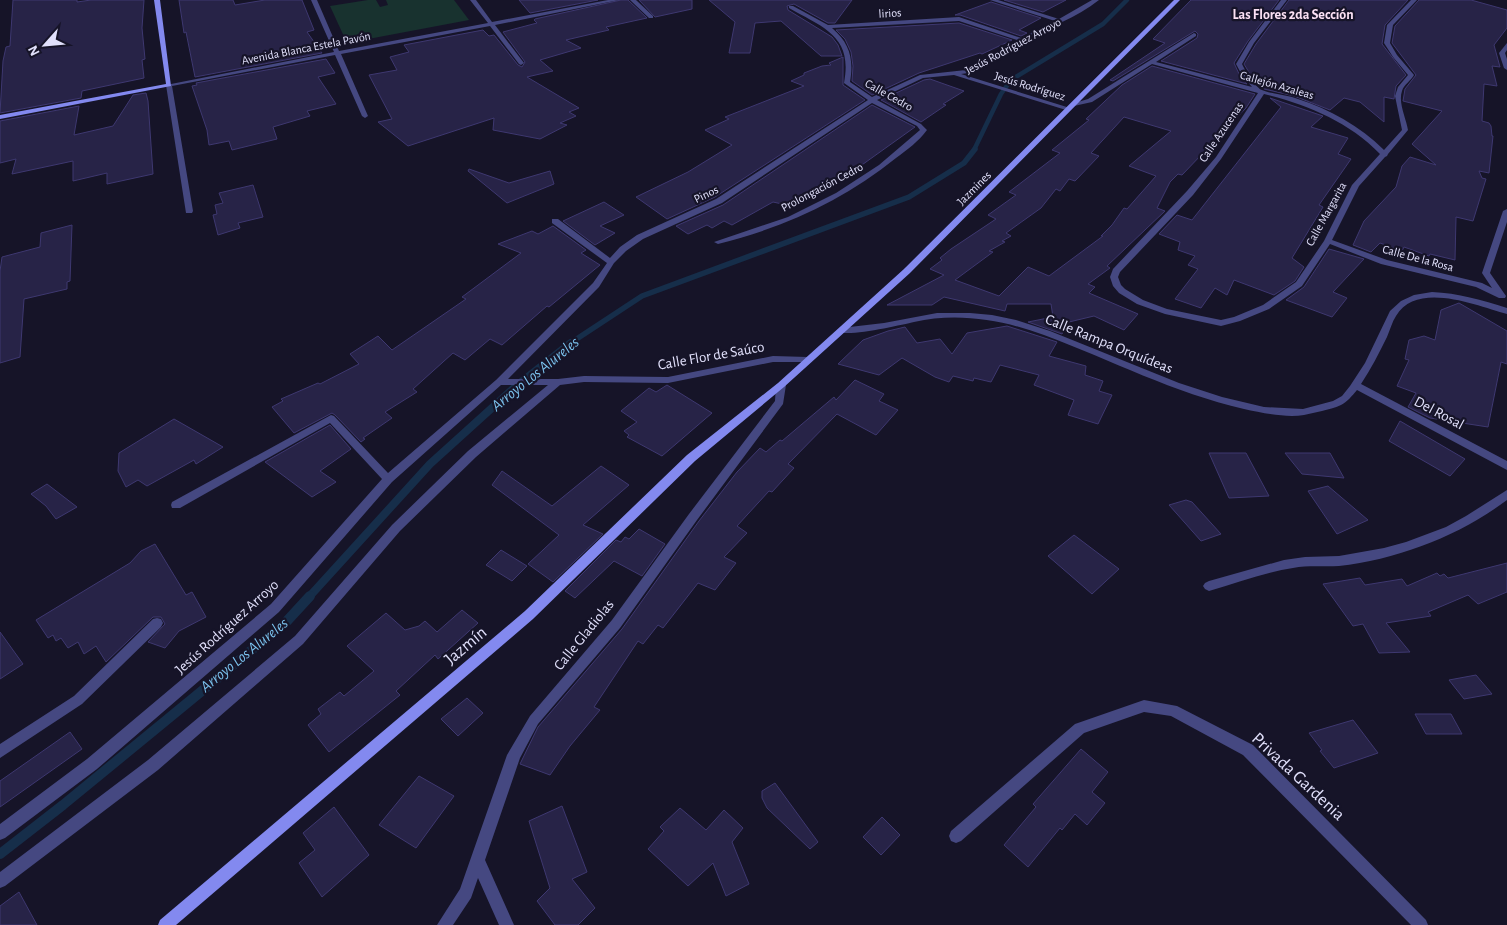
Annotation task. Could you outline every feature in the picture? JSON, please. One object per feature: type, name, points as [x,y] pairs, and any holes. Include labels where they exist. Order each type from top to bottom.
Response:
[{"type":"main road","points":[[157,0],[169,85]]},
{"type":"main road","name":"Jazmines","points":[[781,385],[907,271],[1177,0]]},
{"type":"main road","name":"Avenida Blanca Estela Pavón","points":[[0,117],[169,85]]},
{"type":"main road","name":"Jazmín","points":[[165,925],[528,615],[691,458],[781,385]]},
{"type":"street","points":[[314,0],[365,116]]},
{"type":"street","points":[[473,0],[521,63]]},
{"type":"street","name":"Avenida Blanca Estela Pavón","points":[[169,85],[616,0]]},
{"type":"street","points":[[633,0],[651,17]]},
{"type":"street","points":[[993,0],[1060,21]]},
{"type":"street","name":"Jesús Rodríguez Arroyo","points":[[955,74],[980,66],[1021,40],[1060,21],[1096,0]]},
{"type":"street","name":"Calle Azucenas","points":[[1122,291],[1116,286],[1114,278],[1116,271],[1190,193],[1219,158],[1261,92],[1244,74],[1239,64],[1251,43],[1284,0]]},
{"type":"street","name":"Calle Margarita","points":[[1122,291],[1140,302],[1165,311],[1221,323],[1266,308],[1299,284],[1328,241],[1356,186],[1405,130],[1398,96],[1401,87],[1410,81],[1411,75],[1387,43],[1390,25],[1414,0]]},
{"type":"street","points":[[791,7],[827,27]]},
{"type":"street","name":"lirios","points":[[827,27],[959,20],[1021,40]]},
{"type":"street","name":"Calle Cedro","points":[[827,27],[838,36],[850,58],[847,83],[872,100],[919,125],[924,130]]},
{"type":"street","points":[[1071,107],[1090,101],[1194,35]]},
{"type":"street","points":[[1507,45],[1502,53],[1507,68]]},
{"type":"street","name":"Callejón Azaleas","points":[[1151,62],[1295,100],[1348,125],[1374,142],[1385,155]]},
{"type":"street","name":"Jesús Rodríguez","points":[[955,74],[995,87],[1071,107]]},
{"type":"street","name":"Pinos","points":[[502,381],[596,285],[611,262],[623,249],[640,237],[719,201],[872,100],[922,76],[955,74]]},
{"type":"street","points":[[169,85],[189,211]]},
{"type":"street","name":"Prolongación Cedro","points":[[718,242],[773,226],[806,211],[863,180],[895,156],[924,130]]},
{"type":"street","points":[[1504,298],[1486,273],[1507,211]]},
{"type":"street","points":[[555,221],[611,262]]},
{"type":"street","name":"Calle De la Rosa","points":[[1328,241],[1384,262],[1479,286],[1504,298]]},
{"type":"street","points":[[1357,386],[1393,313],[1402,302],[1419,296],[1467,298],[1507,311]]},
{"type":"street","name":"Calle Rampa Orquídeas","points":[[841,331],[890,326],[927,317],[972,316],[1012,321],[1182,388],[1232,403],[1271,411],[1302,413],[1337,404],[1357,386]]},
{"type":"street","name":"Calle Flor de Saúco","points":[[502,381],[558,382],[584,379],[668,380],[773,359],[808,360]]},
{"type":"street","name":"Jesús Rodríguez Arroyo","points":[[0,833],[92,764],[274,608],[388,479],[502,381]]},
{"type":"street","points":[[0,881],[153,765],[299,640],[396,528],[472,454],[558,382]]},
{"type":"street","name":"Calle Gladiolas","points":[[444,925],[466,893],[514,755],[534,720],[616,624],[693,517],[780,402],[781,385]]},
{"type":"street","name":"Del Rosal","points":[[1357,386],[1507,466]]},
{"type":"street","points":[[176,505],[331,418],[388,479]]},
{"type":"street","points":[[1209,586],[1293,563],[1339,561],[1390,551],[1449,530],[1491,507],[1507,494]]},
{"type":"street","points":[[0,752],[78,700],[157,623]]},
{"type":"street","name":"Privada Gardenia","points":[[956,836],[1080,728],[1144,706],[1173,710],[1248,750],[1421,925]]},
{"type":"street","points":[[478,861],[507,925]]},
{"type":"green space","points":[[376,0],[380,7],[388,5],[386,0],[454,0],[469,20],[347,43],[330,6]]},
{"type":"building","points":[[13,0],[77,0],[77,2],[91,0],[144,0],[142,28],[145,59],[142,60],[144,78],[82,91],[81,98],[0,113],[3,61],[6,47],[10,46]]},
{"type":"building","points":[[179,0],[233,0],[235,5],[265,0],[302,0],[314,30],[307,32],[322,53],[195,77],[186,32],[184,33]]},
{"type":"building","points":[[519,0],[598,0],[530,13]]},
{"type":"building","points":[[628,0],[647,18],[606,27],[609,30],[566,40],[581,48],[540,60],[553,71],[527,77],[579,108],[569,112],[576,116],[560,123],[567,125],[540,139],[493,130],[494,118],[408,146],[378,122],[392,119],[369,75],[397,70],[390,57],[409,52],[404,45],[483,30],[489,36],[494,35],[518,65],[522,67],[525,62],[503,32],[537,23],[535,19]]},
{"type":"building","points":[[639,0],[692,0],[692,9],[655,17]]},
{"type":"building","points":[[709,0],[852,0],[835,23],[828,23],[794,4],[787,6],[788,10],[832,37],[838,45],[842,56],[821,56],[781,21],[755,23],[750,53],[729,53],[735,22]]},
{"type":"building","points":[[1004,0],[1066,0],[1043,12]]},
{"type":"building","points":[[1191,0],[1279,0],[1234,63],[1240,76],[1247,84],[1161,61],[1197,38],[1198,34],[1195,31],[1113,81],[1110,80],[1165,43],[1153,39]]},
{"type":"building","points":[[1289,0],[1408,0],[1385,25],[1382,44],[1406,75],[1396,86],[1394,99],[1384,97],[1384,122],[1360,102],[1344,98],[1330,110],[1294,96],[1264,89],[1253,79],[1244,64],[1256,44]]},
{"type":"building","points":[[1419,0],[1471,0],[1507,10],[1507,28],[1494,45],[1500,67],[1492,66],[1497,86],[1484,84],[1482,121],[1489,123],[1493,136],[1489,173],[1479,171],[1482,178],[1486,179],[1473,221],[1456,217],[1455,260],[1430,254],[1429,256],[1404,247],[1402,251],[1380,243],[1371,252],[1353,245],[1364,221],[1396,187],[1402,166],[1410,157],[1436,165],[1412,144],[1442,111],[1403,101],[1405,89],[1416,75],[1392,43],[1395,26]]},
{"type":"building","points":[[991,2],[1041,18],[1019,30],[1027,33],[1021,36],[960,15],[955,15]]},
{"type":"building","points":[[959,23],[1012,40],[982,54],[980,53],[919,73],[872,95],[852,81],[853,66],[851,52],[845,39],[836,30]]},
{"type":"building","points":[[843,57],[843,85],[865,100],[715,197],[667,219],[636,197],[688,172],[732,145],[705,130],[729,119],[725,117],[804,86],[791,81],[804,75],[804,73],[822,66],[831,65],[829,63]]},
{"type":"building","points":[[326,59],[335,73],[318,77],[336,104],[307,111],[310,116],[273,127],[277,139],[232,150],[229,141],[209,145],[207,130],[192,86],[197,85],[196,83]]},
{"type":"building","points":[[1152,66],[1255,94],[1246,108],[1182,175],[1178,174],[1170,182],[1157,208],[1165,211],[1107,266],[1110,268],[1088,284],[1095,287],[1089,293],[1138,314],[1124,330],[1094,316],[1069,322],[1062,334],[1028,322],[1053,317],[1051,304],[1007,304],[1005,311],[944,297],[932,305],[887,305],[944,275],[930,269],[942,260],[940,258],[951,249],[996,219],[988,215],[1016,195],[1009,192],[1060,153],[1052,150],[1089,120],[1086,119],[1122,85]],"holes":[[[1124,117],[1171,131],[1129,166],[1156,176],[1127,209],[1124,208],[1112,225],[1101,236],[1103,236],[1049,276],[1028,267],[999,296],[955,280],[993,252],[989,251],[1005,242],[1002,241],[1011,236],[1006,233],[1041,208],[1056,189],[1060,191],[1069,179],[1075,181],[1099,156],[1091,153]]]},
{"type":"building","points":[[930,79],[964,91],[943,104],[946,105],[921,122],[881,100],[924,80]]},
{"type":"building","points":[[146,93],[153,174],[107,184],[107,173],[73,181],[73,161],[12,174],[16,159],[0,163],[0,121],[79,106],[74,135],[113,126],[133,95]]},
{"type":"building","points":[[1270,98],[1323,116],[1311,127],[1348,138],[1338,154],[1351,159],[1319,205],[1323,207],[1292,258],[1304,267],[1295,281],[1274,295],[1234,280],[1227,295],[1215,288],[1201,308],[1175,299],[1198,269],[1188,265],[1195,256],[1178,250],[1180,242],[1159,234],[1177,215],[1192,220],[1281,107]]},
{"type":"building","points":[[872,105],[915,127],[852,172],[800,201],[795,198],[782,204],[773,202],[732,225],[724,221],[712,228],[707,225],[688,234],[676,226],[723,205]]},
{"type":"building","points":[[469,169],[509,183],[550,171],[554,184],[507,203],[468,171]]},
{"type":"building","points":[[253,185],[263,217],[238,223],[240,228],[218,235],[213,215],[217,214],[215,205],[223,203],[219,193]]},
{"type":"building","points":[[604,202],[624,215],[600,226],[615,233],[595,245],[563,221]]},
{"type":"building","points":[[72,225],[70,281],[67,282],[67,289],[24,299],[20,357],[0,363],[0,271],[2,257],[40,247],[41,233]]},
{"type":"building","points":[[553,226],[586,250],[581,253],[600,265],[549,307],[547,306],[502,345],[490,339],[465,360],[453,353],[413,389],[417,392],[385,412],[392,418],[363,438],[365,439],[361,442],[332,413],[294,433],[272,407],[283,401],[281,399],[318,383],[320,384],[359,364],[350,354],[378,336],[392,350],[466,299],[462,297],[521,253],[498,244],[532,231],[538,234]]},
{"type":"building","points":[[1329,249],[1364,259],[1333,292],[1347,298],[1332,317],[1286,300],[1304,287]]},
{"type":"building","points":[[1459,303],[1507,331],[1507,364],[1501,362],[1488,427],[1430,418],[1408,407],[1416,393],[1397,386],[1409,360],[1405,359],[1409,340],[1424,336],[1435,340],[1441,310]]},
{"type":"building","points":[[1007,326],[1057,342],[1049,356],[1086,366],[1085,375],[1103,381],[1099,391],[1112,395],[1098,424],[1068,415],[1074,400],[1034,385],[1039,375],[1000,365],[991,382],[974,378],[973,381],[953,376],[949,382],[935,377],[902,358],[879,375],[838,364],[863,340],[905,327],[917,343],[940,339],[952,354],[967,333]]},
{"type":"building","points":[[855,380],[884,394],[879,401],[898,410],[876,435],[837,414],[788,464],[794,468],[772,492],[769,491],[737,526],[747,533],[724,557],[736,563],[715,590],[698,583],[663,628],[658,625],[643,644],[638,641],[594,707],[600,710],[570,746],[550,775],[520,764],[538,727],[622,629],[699,521],[737,472],[760,448],[766,452],[780,440],[782,441],[834,397],[836,400]]},
{"type":"building","points":[[667,385],[712,413],[662,456],[627,437],[629,435],[624,431],[637,422],[621,411],[649,388],[656,392]]},
{"type":"building","points":[[174,419],[223,447],[196,464],[194,460],[147,486],[138,480],[126,487],[118,471],[119,453]]},
{"type":"building","points":[[1400,421],[1465,459],[1450,476],[1389,441]]},
{"type":"building","points":[[330,425],[351,449],[320,471],[336,482],[312,497],[265,462]]},
{"type":"building","points":[[1209,453],[1246,453],[1269,496],[1229,498]]},
{"type":"building","points":[[1285,453],[1330,453],[1344,478],[1302,474]]},
{"type":"building","points":[[601,466],[629,485],[583,525],[603,534],[553,582],[528,564],[559,535],[492,485],[502,471],[552,506]]},
{"type":"building","points":[[47,484],[77,507],[56,519],[46,506],[31,494]]},
{"type":"building","points":[[1328,486],[1368,520],[1337,534],[1308,491]]},
{"type":"building","points":[[1186,500],[1192,502],[1221,534],[1201,541],[1169,505]]},
{"type":"building","points":[[639,529],[665,544],[642,576],[614,561],[575,598],[565,591],[616,540],[621,542],[625,537],[629,539]]},
{"type":"building","points":[[1074,535],[1119,569],[1092,594],[1048,556]]},
{"type":"building","points":[[155,544],[186,595],[192,592],[206,617],[179,631],[165,648],[148,642],[165,624],[161,617],[153,617],[106,662],[96,646],[84,654],[78,642],[68,648],[61,638],[56,641],[53,635],[48,638],[36,620],[130,563],[141,551]]},
{"type":"building","points":[[501,550],[527,566],[512,581],[486,565]]},
{"type":"building","points":[[1507,563],[1507,592],[1478,604],[1468,595],[1428,612],[1431,616],[1386,623],[1410,652],[1379,653],[1363,624],[1353,626],[1323,584],[1360,578],[1365,585],[1402,579],[1407,586],[1437,573],[1440,576],[1444,574],[1448,578]]},
{"type":"building","points":[[462,610],[478,623],[438,659],[435,655],[396,691],[400,695],[329,752],[308,725],[321,714],[318,709],[340,692],[344,696],[374,671],[347,646],[386,613],[405,630],[419,626],[425,621],[437,632]]},
{"type":"building","points":[[0,632],[23,664],[0,679]]},
{"type":"building","points":[[1476,675],[1492,694],[1464,699],[1449,680]]},
{"type":"building","points":[[467,698],[483,713],[458,736],[441,719]]},
{"type":"building","points":[[1415,714],[1451,714],[1462,734],[1426,734]]},
{"type":"building","points":[[1353,720],[1378,753],[1334,768],[1320,751],[1322,750],[1309,733]]},
{"type":"building","points":[[70,732],[82,749],[0,807],[0,781]]},
{"type":"building","points":[[1081,749],[1108,772],[1092,792],[1105,803],[1087,825],[1075,814],[1062,830],[1060,828],[1028,867],[1004,845],[1036,807],[1033,804]]},
{"type":"building","points":[[419,776],[454,796],[416,848],[379,825]]},
{"type":"building","points":[[775,783],[818,842],[810,849],[767,808],[762,798],[762,791]]},
{"type":"building","points":[[562,806],[587,872],[572,879],[595,908],[578,925],[555,925],[537,901],[550,888],[529,821]]},
{"type":"building","points":[[334,807],[369,855],[322,897],[299,863],[315,850],[303,833]]},
{"type":"building","points":[[680,808],[706,830],[724,810],[743,828],[732,842],[749,884],[726,896],[713,863],[688,886],[648,849],[664,831],[660,827]]},
{"type":"building","points":[[882,817],[900,835],[881,855],[863,837]]},
{"type":"building","points":[[19,892],[37,925],[0,925],[0,906]]},
{"type":"waterway","name":"Arroyo Los Alureles","points":[[974,150],[1001,94],[1011,80],[1103,24],[1127,0]]},
{"type":"waterway","name":"Arroyo Los Alureles","points":[[569,344],[642,296],[909,197],[964,163],[975,149]]},
{"type":"waterway","name":"Arroyo Los Alureles","points":[[309,597],[430,464],[514,388],[571,343]]},
{"type":"waterway","name":"Arroyo Los Alureles","points":[[0,854],[63,805],[287,621],[310,596]]},
{"type":"district","name":"Las Flores 2da Sección","points":[[1293,15]]}]
